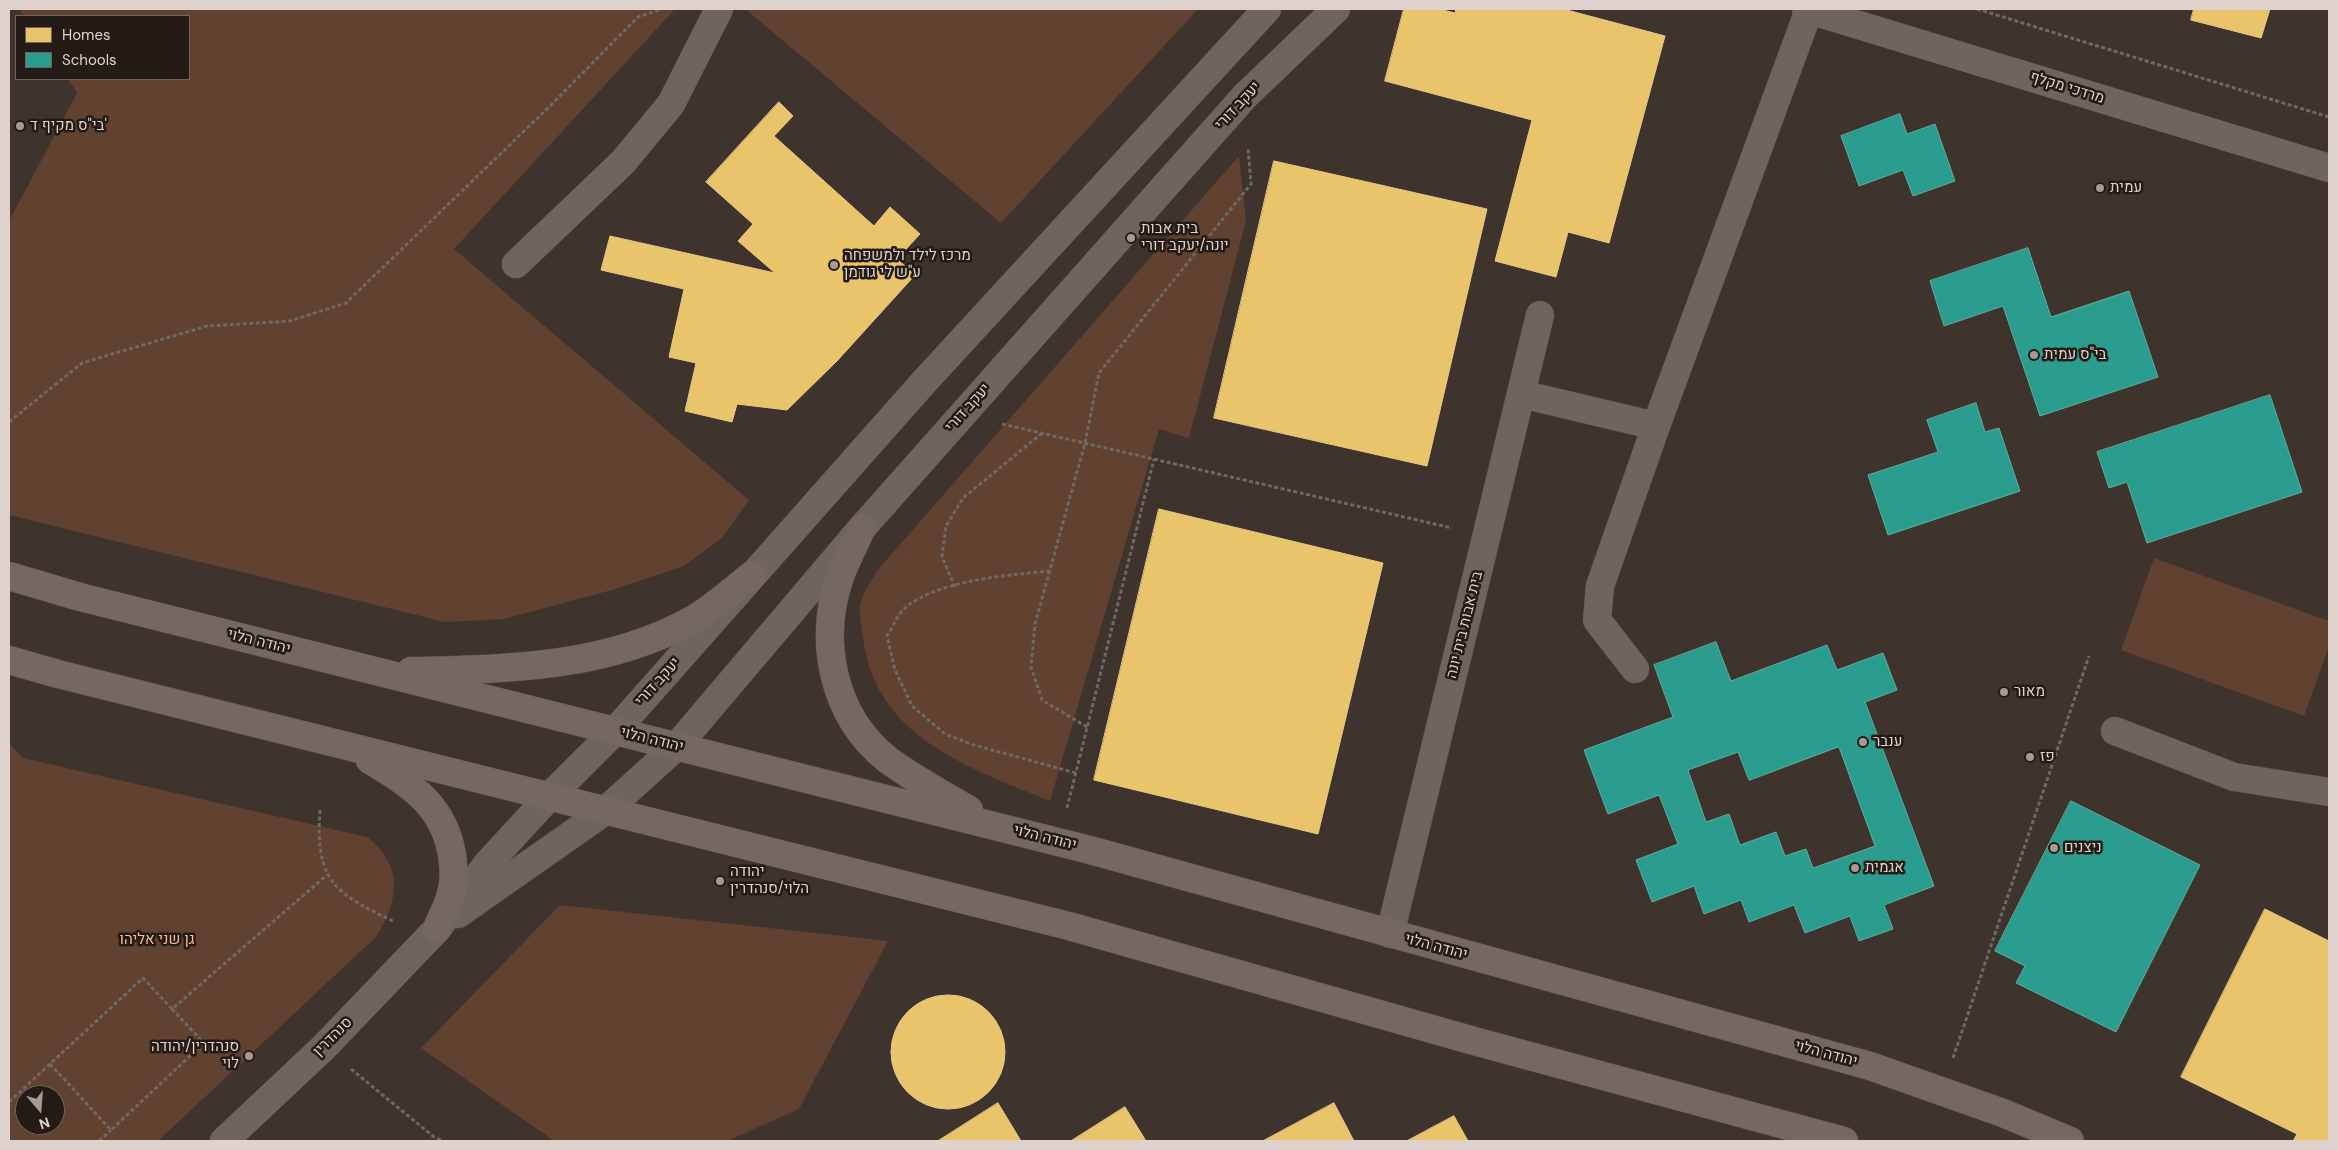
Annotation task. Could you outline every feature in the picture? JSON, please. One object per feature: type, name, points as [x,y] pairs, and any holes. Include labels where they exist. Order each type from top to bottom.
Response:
[{"type":"main road","points":[[862,529],[841,575],[831,619],[829,654],[836,683],[848,711],[872,746],[888,760],[918,780],[999,827]]},
{"type":"main road","points":[[375,671],[492,669],[557,664],[608,654],[655,639],[696,618],[752,575]]},
{"type":"main road","name":"יהודה הלוי","points":[[9,576],[80,597],[1058,841],[1870,1066],[2003,1113],[2070,1141]]},
{"type":"main road","points":[[9,660],[58,674],[1069,926],[1474,1041],[1844,1141]]},
{"type":"main road","points":[[350,747],[421,795],[436,812],[445,828],[455,874],[450,897],[437,929]]},
{"type":"street","points":[[516,264],[623,162],[671,104],[719,9]]},
{"type":"street","name":"יעקב דורי","points":[[605,811],[677,746],[862,529],[1245,96],[1336,9]]},
{"type":"street","points":[[1635,669],[1597,620],[1600,586],[1656,426],[1808,9]]},
{"type":"street","name":"מרדכי מקלף","points":[[1808,9],[2329,168]]},
{"type":"street","name":"יעקב דורי","points":[[549,797],[615,731],[923,383],[1260,14]]},
{"type":"street","name":"בית אבות בית יונה","points":[[1390,934],[1540,315]]},
{"type":"street","points":[[1521,394],[1656,426]]},
{"type":"street","points":[[2115,731],[2234,777],[2329,792]]},
{"type":"street","name":"סנהדרין","points":[[224,1141],[324,1047],[437,929],[488,863],[549,797]]},
{"type":"street","name":"סנהדרין","points":[[437,929],[605,811]]},
{"type":"path","points":[[9,422],[82,363],[207,326],[290,321],[346,303],[541,115],[638,18],[662,9]]},
{"type":"path","points":[[1977,9],[2329,118]]},
{"type":"path","points":[[1087,727],[1042,700],[1031,667],[1035,624],[1084,443],[1099,373],[1250,184],[1245,96]]},
{"type":"path","points":[[962,415],[1486,536]]},
{"type":"path","points":[[955,587],[942,557],[946,526],[963,498],[1042,433]]},
{"type":"path","points":[[1058,841],[1154,459]]},
{"type":"path","points":[[1050,571],[991,577],[928,594],[904,608],[887,636],[895,670],[912,706],[945,734],[1076,773]]},
{"type":"path","points":[[1942,1092],[2089,656]]},
{"type":"path","points":[[320,810],[318,840],[327,875],[355,902],[397,923]]},
{"type":"path","points":[[172,1009],[327,875]]},
{"type":"path","points":[[9,1102],[143,978],[204,1043],[99,1141]]},
{"type":"path","points":[[324,1047],[434,1137],[443,1141]]},
{"type":"path","points":[[50,1064],[111,1130]]},
{"type":"green space","points":[[675,9],[454,249],[749,500],[722,538],[684,566],[612,590],[504,619],[445,622],[9,515],[9,221],[77,93],[69,80],[190,80],[190,15],[23,15],[20,10]]},
{"type":"green space","points":[[745,9],[1198,9],[1001,223]]},
{"type":"green space","points":[[1239,156],[1246,221],[1189,438],[1159,429],[1050,801],[989,776],[959,761],[931,744],[906,724],[886,700],[871,671],[863,637],[861,603],[876,572]]},
{"type":"green space","points":[[2154,558],[2329,621],[2329,646],[2304,716],[2121,650]]},
{"type":"green space","name":"גן שני אליהו","points":[[9,743],[23,758],[367,837],[379,848],[387,859],[392,871],[394,884],[390,910],[376,937],[158,1141],[9,1141]]},
{"type":"green space","points":[[560,905],[888,941],[799,1109],[727,1141],[554,1141],[421,1048]]},
{"type":"building: Homes","points":[[1404,9],[1439,9],[1455,13],[1456,9],[1563,9],[1665,36],[1609,243],[1568,232],[1556,277],[1495,261],[1532,120],[1385,81]]},
{"type":"building: Homes","points":[[2194,9],[2270,9],[2261,38],[2191,20]]},
{"type":"building: Homes","name":"מרכז לילד ולמשפחה ע\"ש לי גודמן","points":[[779,102],[793,116],[774,136],[874,226],[890,207],[920,234],[897,259],[915,275],[837,361],[787,410],[737,404],[732,422],[685,411],[696,363],[669,357],[684,289],[601,270],[610,236],[775,273],[738,241],[753,224],[706,182]]},
{"type":"building: Homes","points":[[1274,161],[1487,209],[1427,466],[1214,418]]},
{"type":"building: Homes","points":[[1159,509],[1383,563],[1318,834],[1094,780]]},
{"type":"building: Homes","points":[[2265,909],[2329,941],[2329,1141],[2293,1141],[2297,1134],[2181,1077]]},
{"type":"building: Homes","points":[[948,995],[970,999],[988,1012],[1001,1030],[1005,1052],[1001,1074],[988,1092],[970,1105],[948,1109],[926,1105],[908,1092],[895,1074],[891,1052],[895,1030],[908,1012],[926,999]]},
{"type":"building: Homes","points":[[998,1103],[1021,1141],[938,1141]]},
{"type":"building: Homes","points":[[1334,1103],[1354,1141],[1263,1141]]},
{"type":"building: Homes","points":[[1125,1107],[1146,1141],[1071,1141]]},
{"type":"building: Homes","points":[[1454,1116],[1468,1141],[1407,1141]]},
{"type":"building: Schools","points":[[1900,114],[1907,134],[1935,124],[1955,181],[1913,196],[1903,170],[1859,186],[1841,136]]},
{"type":"building: Schools","points":[[2028,248],[2051,317],[2129,291],[2158,377],[2040,416],[2003,306],[1944,326],[1930,281]]},
{"type":"building: Schools","points":[[2270,395],[2302,492],[2147,543],[2127,482],[2109,488],[2097,452]]},
{"type":"building: Schools","points":[[1976,403],[1985,432],[1999,428],[2020,491],[1888,535],[1868,475],[1938,452],[1927,420]]},
{"type":"building: Schools","points":[[1716,642],[1731,681],[1827,645],[1837,670],[1883,653],[1897,690],[1865,702],[1934,886],[1884,905],[1893,929],[1859,941],[1850,916],[1805,933],[1794,905],[1749,922],[1741,900],[1704,914],[1694,886],[1652,902],[1636,860],[1678,844],[1659,795],[1608,814],[1584,750],[1673,717],[1654,665]],"holes":[[[1839,747],[1875,846],[1813,868],[1806,849],[1785,856],[1776,832],[1740,845],[1729,814],[1706,822],[1688,770],[1738,752],[1749,780]]]},
{"type":"building: Schools","points":[[2071,801],[2200,865],[2116,1032],[2016,983],[2025,966],[1995,951]]},
{"type":"place","name":"בי\"ס מקיף ד'","points":[[20,126]]},
{"type":"place","name":"עמית","points":[[2100,188]]},
{"type":"place","name":"בית אבות יונה/יעקב דורי","points":[[1131,238]]},
{"type":"place","name":"מרכז לילד ולמשפחה ע\"ש לי גודמן","points":[[834,265]]},
{"type":"place","name":"בי\"ס עמית","points":[[2034,355]]},
{"type":"place","name":"מאור","points":[[2004,692]]},
{"type":"place","name":"ענבר","points":[[1863,742]]},
{"type":"place","name":"פז","points":[[2030,757]]},
{"type":"place","name":"ניצנים","points":[[2054,848]]},
{"type":"place","name":"אגמית","points":[[1855,868]]},
{"type":"place","name":"יהודה הלוי/סנהדרין","points":[[720,881]]},
{"type":"place","name":"סנהדרין/יהודה לוי","points":[[249,1056]]}]
